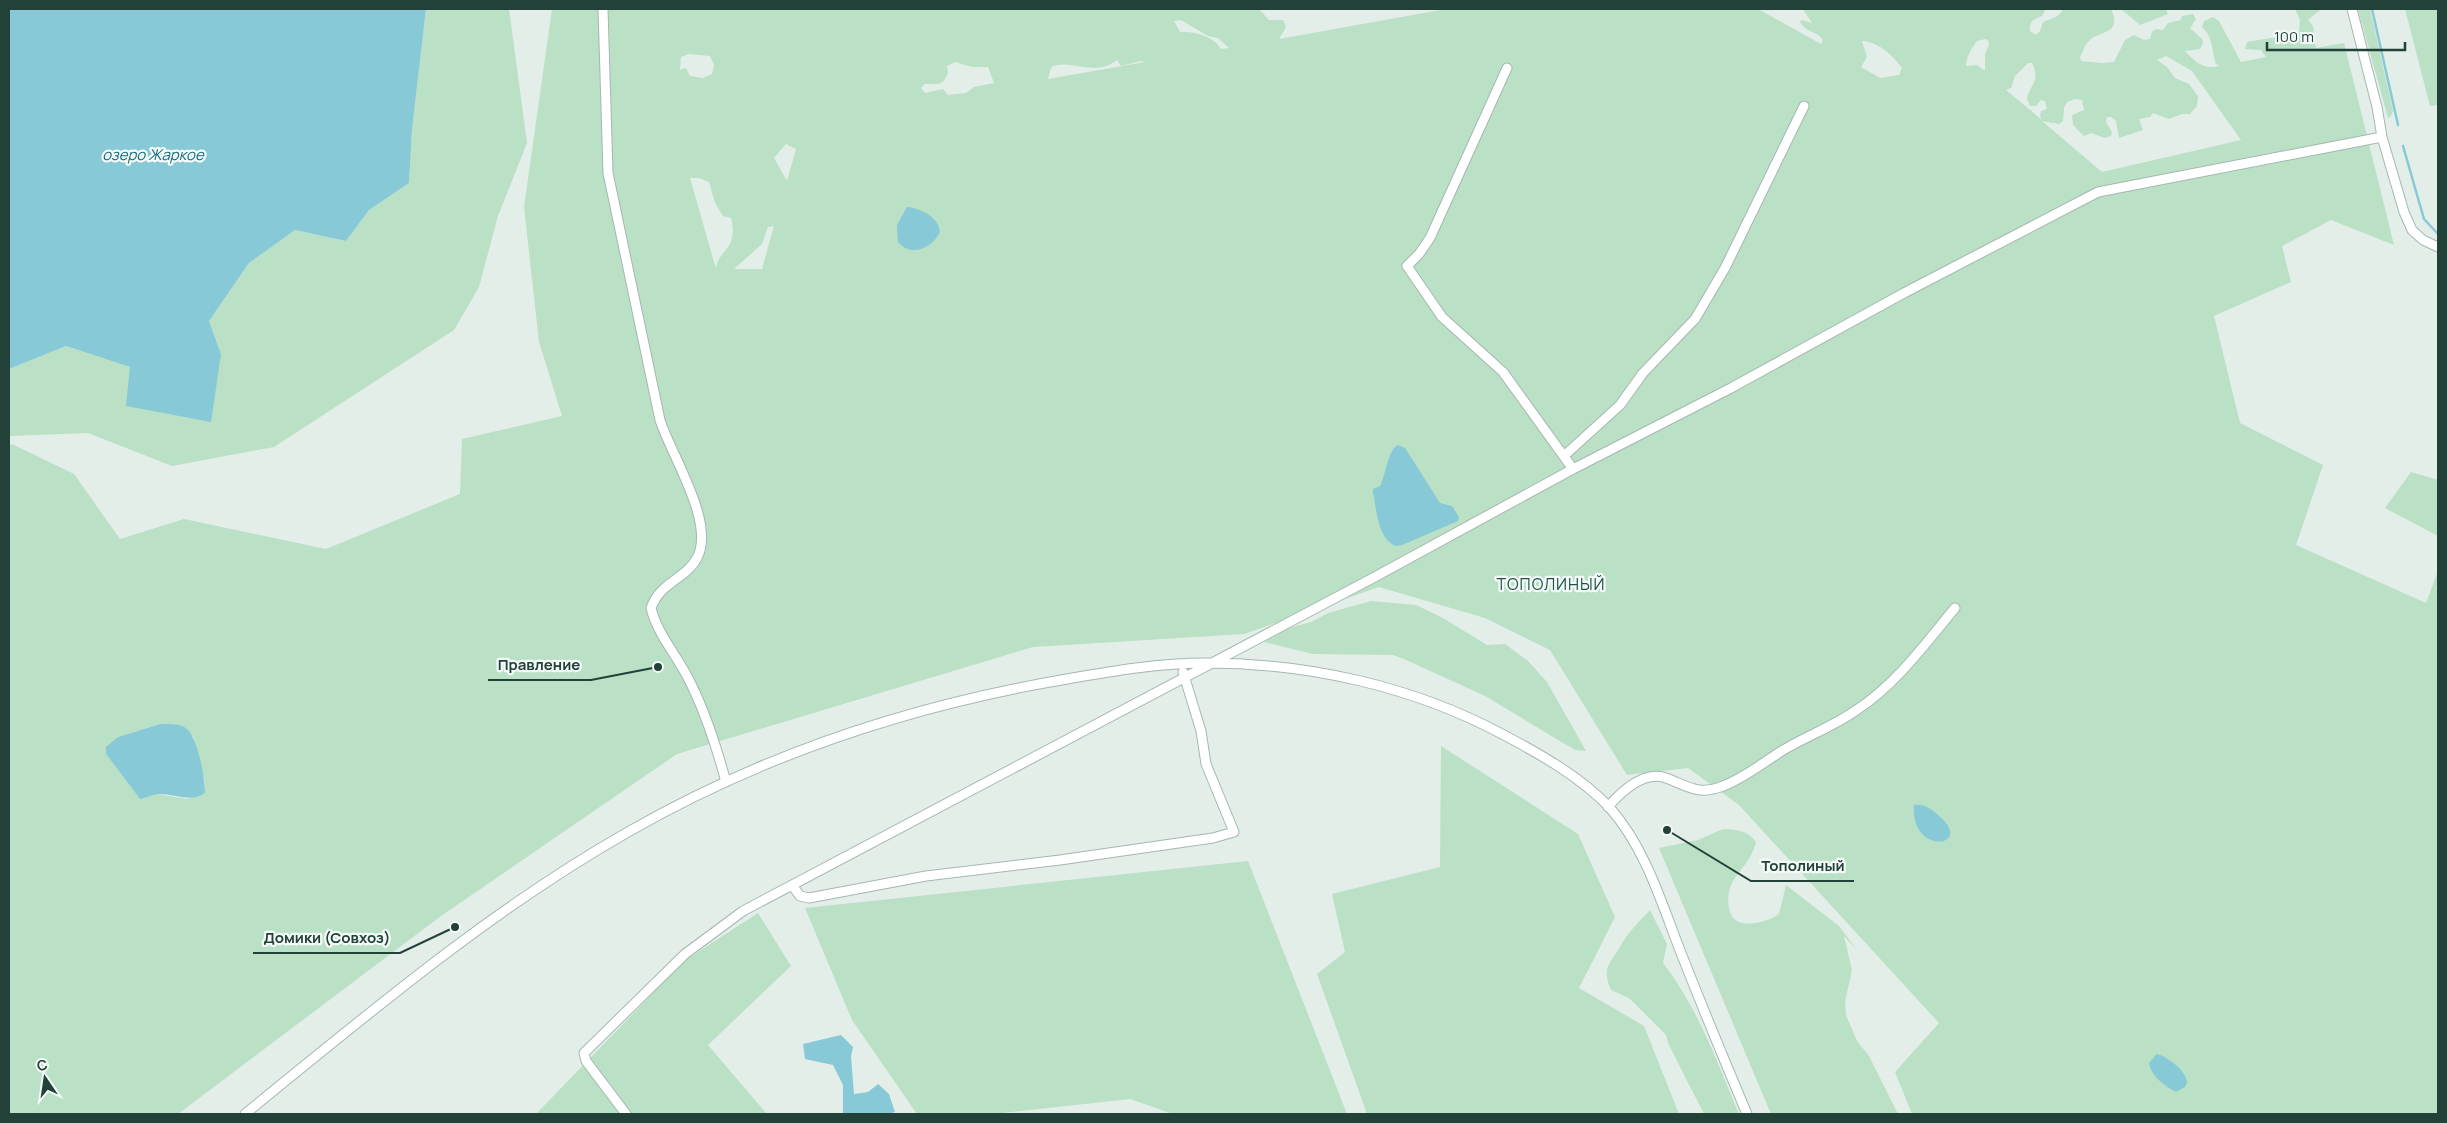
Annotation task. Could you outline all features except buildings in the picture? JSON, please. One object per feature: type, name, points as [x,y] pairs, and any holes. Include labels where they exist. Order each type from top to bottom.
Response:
[{"type":"street","points":[[603,9],[610,182],[660,420],[667,441],[696,504],[700,523],[700,542],[697,558],[689,568],[662,589],[655,597],[651,608],[657,625],[687,676],[704,710],[726,782]]},
{"type":"street","points":[[2352,9],[2378,107],[2382,137],[2404,212],[2412,230],[2423,240],[2438,247]]},
{"type":"street","points":[[1507,68],[1430,238],[1419,254],[1407,266],[1442,317],[1503,372],[1565,455],[1573,469]]},
{"type":"street","points":[[1565,455],[1620,405],[1644,373],[1695,319],[1725,268],[1804,106]]},
{"type":"street","points":[[626,1114],[586,1061],[584,1053],[697,944],[743,911],[1573,469],[1731,388],[1867,312],[2098,192],[2382,137]]},
{"type":"street","points":[[1608,807],[1621,792],[1652,776],[1665,777],[1679,785],[1706,791],[1724,786],[1816,731],[1842,719],[1860,708],[1899,675],[1955,608]]},
{"type":"street","points":[[245,1114],[395,991],[479,927],[563,871],[627,832],[726,782],[808,747],[881,721],[931,707],[1025,686],[1148,666],[1210,663],[1283,668],[1377,684],[1451,709],[1521,744],[1580,782],[1608,807],[1640,852],[1654,882],[1747,1114]]},
{"type":"street","points":[[792,885],[800,896],[809,898],[918,878],[1212,838],[1234,832],[1206,764],[1201,730],[1181,664]]},
{"type":"green space","points":[[426,9],[509,9],[527,143],[498,216],[479,287],[454,330],[274,447],[172,466],[88,433],[9,436],[9,369],[66,346],[130,367],[221,354],[209,321],[249,263],[295,230],[346,241],[369,210],[409,183],[412,129]]},
{"type":"green space","points":[[552,9],[1259,9],[1269,20],[1283,20],[1286,27],[1279,39],[1446,9],[1758,9],[1821,44],[1823,40],[1805,28],[1800,22],[1802,20],[1812,23],[1803,9],[2046,9],[2042,16],[2034,19],[2031,23],[2030,31],[2036,35],[2040,31],[2043,22],[2056,17],[2062,12],[2061,9],[2111,9],[2114,17],[2112,27],[2088,42],[2080,57],[2081,61],[2114,62],[2125,40],[2134,35],[2144,40],[2150,39],[2152,32],[2156,29],[2163,30],[2168,23],[2181,20],[2182,16],[2193,14],[2196,19],[2190,28],[2202,39],[2203,43],[2200,49],[2185,51],[2200,64],[2214,67],[2219,66],[2214,59],[2209,35],[2202,27],[2204,21],[2213,17],[2219,21],[2241,62],[2266,57],[2261,50],[2245,49],[2247,42],[2299,33],[2300,20],[2295,9],[2321,9],[2308,20],[2313,26],[2316,48],[2344,43],[2394,245],[2331,220],[2282,246],[2291,282],[2214,316],[2240,423],[2323,465],[2296,545],[2426,603],[2438,571],[2438,1114],[1912,1114],[1895,1072],[1939,1023],[1739,805],[1688,768],[1627,775],[1550,650],[1485,618],[1379,587],[1244,634],[1033,647],[677,754],[441,916],[178,1114],[9,1114],[9,446],[12,444],[74,474],[120,539],[184,519],[326,549],[460,494],[462,439],[562,416],[539,342],[524,207]],"holes":[[[1181,20],[1208,36],[1218,38],[1229,48],[1221,49],[1218,44],[1203,35],[1180,32],[1174,21]],[[1988,40],[1989,45],[1985,54],[1985,71],[1977,65],[1966,66],[1968,56],[1977,41]],[[1862,41],[1865,41],[1871,42],[1886,51],[1902,68],[1899,75],[1880,78],[1861,67],[1867,57]],[[689,54],[710,56],[714,65],[712,74],[703,78],[690,76],[686,68],[680,70],[681,57]],[[2166,56],[2192,71],[2241,140],[2102,172],[2042,121],[2059,124],[2063,121],[2064,108],[2067,102],[2075,99],[2082,100],[2084,110],[2072,115],[2073,125],[2084,136],[2091,133],[2105,138],[2111,136],[2112,132],[2106,122],[2107,117],[2111,117],[2116,121],[2119,138],[2143,130],[2139,119],[2150,117],[2153,113],[2169,119],[2182,114],[2190,114],[2197,106],[2198,96],[2189,84],[2175,78],[2167,67],[2157,60]],[[1117,60],[1121,66],[1141,61],[1145,62],[1048,79],[1051,67],[1059,65],[1100,67]],[[955,62],[972,67],[988,67],[994,83],[974,87],[966,93],[948,95],[943,89],[925,93],[921,88],[925,84],[939,84],[944,81],[948,73],[947,66]],[[2028,63],[2032,63],[2035,78],[2027,99],[2030,106],[2036,106],[2041,100],[2045,101],[2047,109],[2041,111],[2040,116],[2042,120],[2006,90],[2011,88],[2015,76]],[[786,144],[796,149],[787,181],[774,158]],[[690,178],[699,178],[709,182],[715,203],[723,216],[731,218],[732,237],[716,269]],[[774,226],[762,269],[734,269],[762,244],[768,227]],[[160,724],[193,736],[205,782],[205,793],[187,799],[157,794],[140,799],[106,754],[118,737]]]},
{"type":"green space","points":[[2121,9],[2166,9],[2168,14],[2140,25]]},
{"type":"green space","points":[[2358,9],[2370,9],[2393,111],[2388,118]]},
{"type":"green space","points":[[2405,9],[2438,9],[2438,105],[2430,106]]},
{"type":"green space","points":[[2411,472],[2438,480],[2438,536],[2385,508]]},
{"type":"green space","points":[[1371,601],[1416,605],[1443,618],[1487,645],[1505,644],[1528,661],[1547,682],[1586,751],[1575,750],[1485,696],[1393,655],[1313,654],[1264,642],[1289,628],[1311,622],[1328,613]]},
{"type":"green space","points":[[1441,746],[1578,834],[1615,917],[1579,988],[1644,1026],[1679,1114],[1367,1114],[1317,974],[1345,952],[1332,894],[1440,867]]},
{"type":"green space","points":[[1723,829],[1742,831],[1756,842],[1749,858],[1733,881],[1729,892],[1728,905],[1732,917],[1736,921],[1757,923],[1771,919],[1779,914],[1786,885],[1839,926],[1857,950],[1844,936],[1852,970],[1845,1002],[1846,1015],[1857,1041],[1869,1056],[1898,1114],[1771,1114],[1659,848],[1698,840]]},
{"type":"green space","points":[[1248,861],[1347,1114],[1173,1114],[1130,1099],[994,1114],[917,1114],[852,1020],[805,908]]},
{"type":"green space","points":[[1650,910],[1667,944],[1663,963],[1687,998],[1697,1017],[1739,1114],[1704,1114],[1669,1045],[1666,1035],[1629,998],[1611,990],[1607,976],[1608,966],[1634,927]]},
{"type":"green space","points":[[758,913],[791,966],[708,1045],[767,1114],[536,1114],[684,961]]},
{"type":"water","name":"озеро Жаркое","points":[[9,9],[426,9],[412,129],[409,183],[369,210],[346,241],[295,230],[249,263],[209,321],[221,354],[211,422],[126,406],[130,367],[66,346],[9,369]]},
{"type":"water","points":[[907,207],[918,209],[928,214],[939,227],[940,232],[932,243],[921,249],[909,249],[903,247],[898,242],[897,225]]},
{"type":"water","points":[[1398,445],[1405,448],[1440,503],[1452,506],[1459,517],[1458,521],[1402,545],[1395,546],[1389,542],[1381,530],[1373,489],[1380,486],[1389,457]]},
{"type":"water","points":[[160,724],[181,726],[191,734],[200,759],[205,793],[188,798],[159,794],[140,799],[106,754],[106,747],[118,737]]},
{"type":"water","points":[[1914,805],[1927,807],[1938,815],[1948,826],[1950,834],[1946,840],[1939,842],[1930,839],[1922,833],[1915,822]]},
{"type":"water","points":[[841,1035],[853,1047],[851,1056],[854,1094],[868,1092],[878,1084],[889,1094],[895,1112],[888,1114],[843,1114],[843,1085],[833,1065],[805,1059],[803,1044]]},
{"type":"water","points":[[2157,1054],[2171,1061],[2180,1069],[2186,1078],[2187,1083],[2185,1087],[2176,1092],[2163,1084],[2156,1076],[2149,1063]]},
{"type":"waterway","points":[[2372,9],[2398,125]]},
{"type":"waterway","points":[[2403,146],[2424,219],[2438,234]]},
{"type":"place","name":"Правление","points":[[658,667]]},
{"type":"place","name":"Тополиный","points":[[1667,830]]},
{"type":"place","name":"Домики (Совхоз)","points":[[455,927]]},
{"type":"district","name":"ТОПОЛИНЫЙ","points":[[1551,584]]}]
